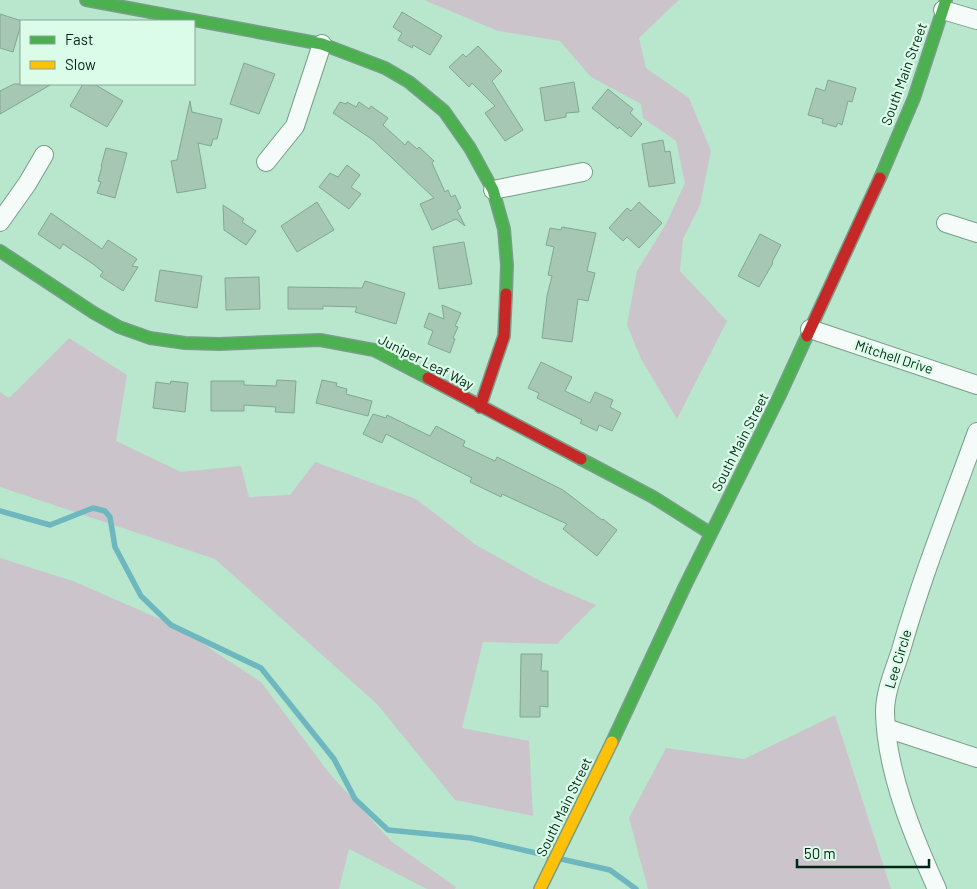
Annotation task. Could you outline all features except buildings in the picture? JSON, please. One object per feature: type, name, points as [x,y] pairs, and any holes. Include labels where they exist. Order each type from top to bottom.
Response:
[{"type":"street","points":[[86,0],[193,20]]},
{"type":"street","points":[[945,5],[977,20]]},
{"type":"street","name":"South Main Street","points":[[540,889],[710,533],[779,397],[892,151],[914,98],[945,5]]},
{"type":"street","points":[[195,20],[322,44],[343,51],[385,68],[409,82],[444,112],[470,148],[493,190],[504,229],[507,265],[504,336],[480,407]]},
{"type":"street","points":[[266,162],[295,126],[322,44]]},
{"type":"street","points":[[0,222],[27,184],[44,155]]},
{"type":"street","points":[[493,190],[583,172]]},
{"type":"street","points":[[946,223],[977,232]]},
{"type":"street","name":"Juniper Leaf Way","points":[[0,251],[94,313],[119,327],[150,338],[185,343],[219,344],[320,340],[374,350],[653,497],[710,533]]},
{"type":"street","name":"Mitchell Drive","points":[[810,329],[977,385]]},
{"type":"street","name":"Lee Circle","points":[[937,889],[898,786],[886,728],[886,697],[908,625],[977,432]]},
{"type":"street","points":[[886,728],[977,758]]},
{"type":"shaded area","points":[[424,0],[679,0],[639,38],[646,68],[689,98],[711,151],[700,205],[683,239],[680,271],[727,321],[677,419],[641,359],[627,325],[637,271],[666,224],[685,183],[676,141],[643,118],[641,104],[591,77],[560,41],[498,31]]},
{"type":"shaded area","points":[[69,338],[127,375],[116,441],[181,472],[241,466],[249,497],[290,495],[315,462],[416,499],[476,545],[542,582],[596,605],[557,644],[483,642],[462,728],[529,741],[533,816],[455,800],[377,704],[215,559],[0,487],[0,392],[9,398]]},
{"type":"shaded area","points":[[0,558],[73,581],[176,626],[261,682],[329,773],[392,842],[456,887],[455,889],[427,889],[349,849],[339,889],[0,889]]},
{"type":"shaded area","points":[[835,715],[891,889],[648,889],[629,818],[666,748],[744,759]]},
{"type":"waterway","points":[[0,511],[50,525],[93,508],[105,511],[110,517],[115,547],[141,596],[171,625],[261,668],[334,759],[355,799],[388,830],[471,838],[549,856]]},
{"type":"waterway","points":[[561,859],[610,870],[636,889]]},
{"type":"traffic: fast","points":[[86,0],[193,20]]},
{"type":"traffic: fast","points":[[880,178],[914,98],[946,0]]},
{"type":"traffic: fast","points":[[195,20],[322,44],[385,68],[409,82],[444,111],[470,148],[493,190],[504,229],[507,265],[506,294]]},
{"type":"traffic: fast","points":[[0,251],[94,313],[119,327],[150,338],[185,343],[219,344],[320,340],[374,350],[428,378]]},
{"type":"traffic: fast","points":[[612,742],[685,586],[779,397],[807,336]]},
{"type":"traffic: fast","points":[[581,459],[653,497],[710,533]]},
{"type":"traffic: slow","points":[[540,889],[612,742]]},
{"type":"traffic: jam","points":[[807,336],[880,178]]},
{"type":"traffic: jam","points":[[480,407],[504,336],[506,294]]},
{"type":"traffic: jam","points":[[428,378],[581,459]]}]
